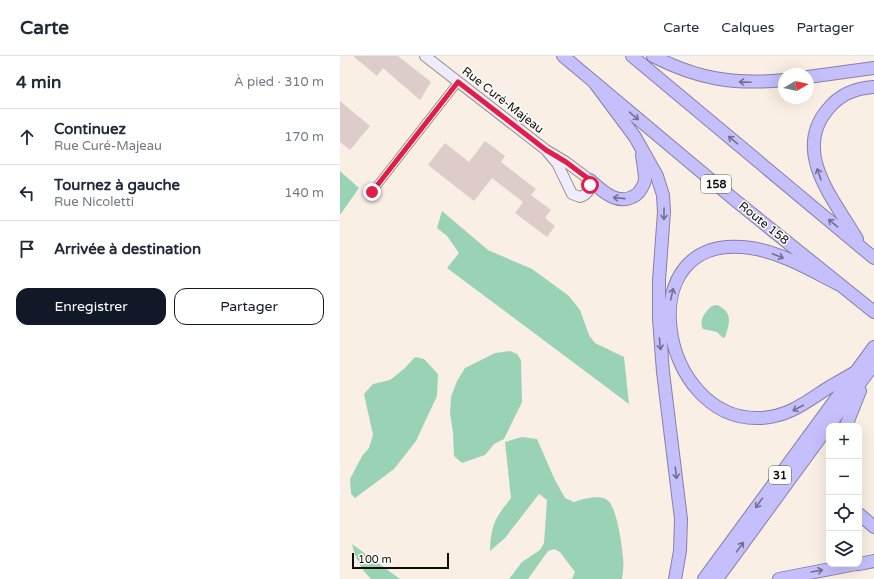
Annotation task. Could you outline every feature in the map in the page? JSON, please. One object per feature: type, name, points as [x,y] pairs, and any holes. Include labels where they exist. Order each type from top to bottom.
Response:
[{"type":"highway","name":"Route 158","points":[[562,56],[874,312]]},
{"type":"highway","points":[[632,56],[874,258]]},
{"type":"highway","points":[[653,56],[685,71],[713,78],[751,82],[778,80]]},
{"type":"highway","points":[[814,76],[874,68]]},
{"type":"highway","points":[[594,82],[631,132],[642,150],[657,176],[663,195],[664,207],[658,319],[680,512],[681,542],[675,579]]},
{"type":"highway","points":[[863,248],[824,185],[817,166],[814,147],[820,122],[825,112],[833,103],[849,92],[874,87]]},
{"type":"highway","points":[[590,180],[605,193],[614,198],[623,199],[635,196],[642,188],[645,180],[642,150]]},
{"type":"highway","points":[[840,285],[788,260],[765,251],[738,247],[714,249],[689,263],[676,282],[670,307],[671,335],[680,362],[695,387],[716,407],[728,413],[739,416],[766,418],[790,412],[807,403],[830,386],[867,369]]},
{"type":"highway","name":"31","points":[[717,579],[867,369],[874,347]]},
{"type":"highway","points":[[847,423],[867,369]]},
{"type":"highway","name":"31","points":[[704,579],[867,369]]},
{"type":"highway","points":[[862,517],[874,527]]},
{"type":"highway","points":[[862,563],[874,561]]},
{"type":"highway","points":[[779,579],[842,567]]},
{"type":"street","name":"Rue Curé-Majeau","points":[[425,56],[546,150],[566,162],[590,180],[590,188],[587,194],[580,197],[572,194],[557,164],[546,150]]},
{"type":"street","points":[[372,192],[458,82]]},
{"type":"green space","points":[[340,171],[359,188],[340,215]]},
{"type":"green space","points":[[442,211],[488,250],[532,269],[569,296],[580,310],[589,335],[595,343],[624,357],[629,404],[447,268],[459,253],[447,236],[437,228]]},
{"type":"green space","points":[[717,305],[726,311],[729,318],[727,332],[723,338],[717,332],[703,329],[701,322],[705,313],[712,306]]},
{"type":"green space","points":[[510,351],[517,354],[521,360],[522,402],[504,439],[494,444],[485,455],[462,463],[454,456],[453,432],[450,413],[451,397],[457,381],[465,368],[495,353]]},
{"type":"green space","points":[[415,357],[424,359],[438,374],[437,396],[416,441],[394,469],[355,498],[351,494],[350,479],[362,456],[369,448],[373,435],[364,394],[373,384],[390,380],[405,368]]},
{"type":"green space","points":[[522,437],[537,439],[554,478],[565,498],[574,502],[598,497],[606,499],[610,503],[616,517],[620,536],[623,563],[622,579],[572,579],[575,572],[560,552],[554,549],[548,551],[528,579],[509,579],[522,562],[540,550],[544,543],[547,500],[539,494],[505,538],[490,551],[491,535],[495,522],[511,498],[505,442]]},
{"type":"green space","points":[[352,544],[400,579],[371,579],[359,563]]},
{"type":"building","points":[[353,56],[398,56],[431,82],[420,100],[383,68],[377,76]]},
{"type":"building","points":[[340,101],[370,126],[350,150],[340,142]]},
{"type":"building","points":[[485,141],[505,156],[501,162],[536,189],[531,195],[551,210],[545,218],[555,226],[547,237],[515,213],[523,202],[492,178],[474,201],[428,165],[445,143],[469,162]]},
{"type":"route","points":[[372,192],[458,82],[504,116],[546,150],[566,162],[590,180],[590,185]]}]
